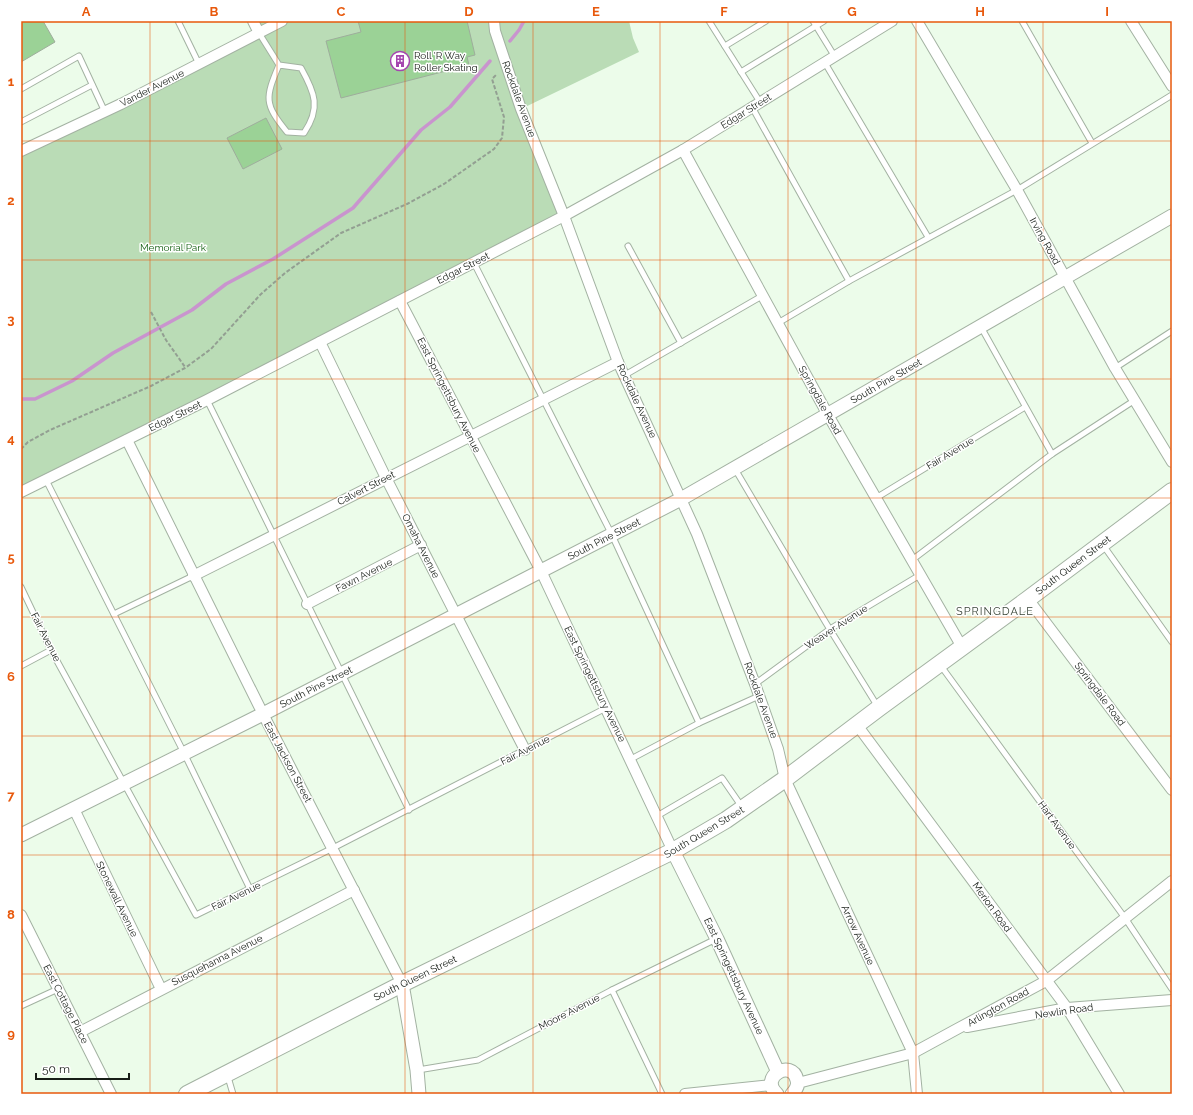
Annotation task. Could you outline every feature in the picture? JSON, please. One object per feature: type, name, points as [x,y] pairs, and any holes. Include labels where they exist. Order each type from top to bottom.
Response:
[{"type":"main road","name":"South Queen Street","points":[[187,1094],[402,984],[673,851],[743,808],[786,779],[878,708],[1028,599],[1172,491]]},
{"type":"street","points":[[253,21],[259,34]]},
{"type":"street","name":"Vander Avenue","points":[[21,151],[105,112],[282,21]]},
{"type":"street","name":"Rockdale Avenue","points":[[494,21],[495,31],[521,109],[564,216],[618,362],[697,534],[760,696],[778,749],[786,779]]},
{"type":"street","name":"Edgar Street","points":[[21,492],[207,400],[564,216],[683,150],[892,21]]},
{"type":"street","name":"Irving Road","points":[[917,21],[1017,190],[1115,368],[1172,462]]},
{"type":"street","points":[[1131,21],[1172,86]]},
{"type":"street","name":"Springdale Road","points":[[683,150],[828,415],[962,647]]},
{"type":"street","name":"South Pine Street","points":[[21,835],[342,674],[681,499],[1065,276],[1172,216]]},
{"type":"street","name":"East Springettsbury Avenue","points":[[400,301],[541,571],[631,759],[673,851],[717,939],[778,1072]]},
{"type":"street","name":"Omaha Avenue","points":[[320,342],[386,478],[524,750]]},
{"type":"street","name":"Calvert Street","points":[[193,576],[618,362]]},
{"type":"street","name":"East Jackson Street","points":[[127,440],[193,576],[402,984],[417,1070],[417,1093]]},
{"type":"street","name":"Fawn Avenue","points":[[307,604],[421,545]]},
{"type":"street","name":"Springdale Road","points":[[1028,599],[1172,790]]},
{"type":"street","name":"Merion Road","points":[[857,725],[1067,1008],[1119,1094]]},
{"type":"street","name":"Arrow Avenue","points":[[786,779],[913,1053],[917,1094]]},
{"type":"street","name":"Stonewall Avenue","points":[[74,809],[161,989]]},
{"type":"street","name":"Arlington Road","points":[[795,1088],[913,1053],[1046,981],[1172,881]]},
{"type":"street","name":"Susquehanna Avenue","points":[[80,1032],[354,890]]},
{"type":"street","name":"East Cottage Place","points":[[21,915],[111,1094]]},
{"type":"street","name":"Newlin Road","points":[[957,1029],[1067,1008],[1172,1000]]},
{"type":"street","points":[[685,1094],[774,1090],[773,1077],[778,1072],[783,1070],[791,1072],[797,1078],[795,1088]]},
{"type":"lane","points":[[178,21],[199,64]]},
{"type":"lane","points":[[710,21],[742,72],[756,105],[849,281]]},
{"type":"lane","points":[[725,46],[766,21]]},
{"type":"lane","points":[[742,72],[815,23],[824,21]]},
{"type":"lane","points":[[1022,21],[1092,143]]},
{"type":"lane","points":[[815,23],[835,57]]},
{"type":"lane","points":[[259,34],[279,65],[301,68],[308,82],[316,104],[313,121],[304,134],[287,132],[274,117],[268,104],[270,86],[279,65]]},
{"type":"lane","points":[[21,89],[79,56],[105,112]]},
{"type":"lane","points":[[824,63],[928,237]]},
{"type":"lane","points":[[21,122],[92,84]]},
{"type":"lane","points":[[777,324],[849,281],[1017,190],[1172,95]]},
{"type":"lane","points":[[628,246],[681,343]]},
{"type":"lane","points":[[474,263],[612,535],[699,723]]},
{"type":"lane","points":[[625,375],[762,296]]},
{"type":"lane","points":[[980,326],[1052,454]]},
{"type":"lane","points":[[1115,368],[1172,331]]},
{"type":"lane","points":[[912,560],[1052,454],[1135,399]]},
{"type":"lane","points":[[207,400],[272,535],[409,810]]},
{"type":"lane","name":"Fair Avenue","points":[[876,498],[1025,407]]},
{"type":"lane","points":[[735,469],[878,708]]},
{"type":"lane","points":[[46,479],[250,888]]},
{"type":"lane","points":[[1102,543],[1172,642]]},
{"type":"lane","name":"Weaver Avenue","points":[[755,684],[830,629],[920,575]]},
{"type":"lane","name":"Calvert Street","points":[[114,614],[193,576]]},
{"type":"lane","name":"Fair Avenue","points":[[21,588],[51,650],[196,915],[409,810],[606,708]]},
{"type":"lane","points":[[21,666],[51,650]]},
{"type":"lane","name":"Hart Avenue","points":[[939,664],[1125,918],[1172,989]]},
{"type":"lane","points":[[631,759],[699,723],[760,696]]},
{"type":"lane","points":[[657,816],[722,778],[743,808]]},
{"type":"lane","name":"Moore Avenue","points":[[417,1070],[478,1060],[612,990],[717,939]]},
{"type":"lane","points":[[21,1006],[58,989]]},
{"type":"lane","points":[[612,990],[662,1094]]},
{"type":"lane","points":[[227,1074],[232,1094]]},
{"type":"path","points":[[21,449],[28,442],[50,430],[151,386],[185,368],[211,349],[260,295],[285,273],[341,233],[407,204],[444,184],[494,149],[502,138],[504,117],[492,79],[506,64]]},
{"type":"path","points":[[151,312],[166,340],[185,368]]},
{"type":"green space","name":"Memorial Park","points":[[253,21],[629,21],[633,38],[639,52],[521,109],[564,216],[21,492],[21,151],[259,34]]},
{"type":"building","points":[[21,21],[43,21],[55,42],[21,62]]},
{"type":"building","name":"Roll 'R Way Roller Skating","points":[[358,21],[467,21],[475,55],[467,57],[469,65],[341,98],[326,41],[361,32]]},
{"type":"building","points":[[266,118],[282,149],[243,169],[227,138]]},
{"type":"waterway","points":[[510,41],[524,21]]},
{"type":"waterway","points":[[21,399],[35,399],[72,381],[113,353],[192,310],[226,284],[273,259],[353,208],[421,130],[450,107],[490,61]]},
{"type":"place","name":"Roll 'R Way Roller Skating","points":[[400,61]]},
{"type":"district","name":"SPRINGDALE","points":[[995,611]]}]
